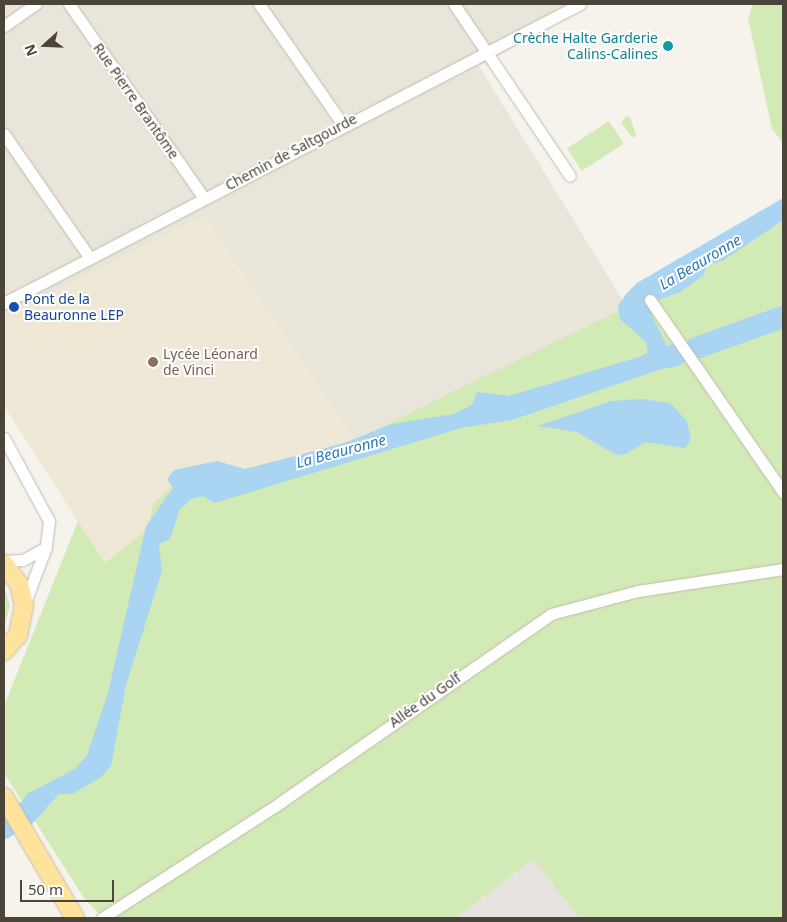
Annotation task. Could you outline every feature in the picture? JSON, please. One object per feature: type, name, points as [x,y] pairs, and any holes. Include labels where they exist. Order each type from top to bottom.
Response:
[{"type":"main road","points":[[4,563],[19,584],[24,605],[18,635],[4,651]]},
{"type":"main road","points":[[6,801],[75,918]]},
{"type":"street","points":[[4,26],[36,4]]},
{"type":"street","name":"Rue Pierre Brantôme","points":[[69,4],[204,198]]},
{"type":"street","points":[[259,4],[343,125]]},
{"type":"street","points":[[454,4],[488,50],[570,176]]},
{"type":"street","name":"Chemin de Saltgourde","points":[[4,303],[343,125],[580,4]]},
{"type":"street","points":[[4,134],[90,258]]},
{"type":"street","points":[[650,300],[783,492]]},
{"type":"street","points":[[4,438],[49,521],[46,547],[24,605]]},
{"type":"street","points":[[4,563],[23,560],[46,547]]},
{"type":"street","name":"Allée du Golf","points":[[102,918],[281,802],[551,614],[638,591],[783,569]]},
{"type":"shaded area","points":[[4,4],[590,4],[479,66],[627,307],[354,440],[204,216],[4,318]]},
{"type":"shaded area","name":"Lycée Léonard de Vinci","points":[[204,216],[354,440],[234,473],[105,564],[4,406],[4,318]]},
{"type":"shaded area","points":[[533,859],[579,918],[455,918]]},
{"type":"green space","points":[[753,4],[783,4],[783,143],[772,129],[748,18]]},
{"type":"green space","points":[[626,116],[630,117],[636,135],[633,138],[621,123]]},
{"type":"green space","points":[[609,121],[624,144],[582,171],[567,148]]},
{"type":"green space","points":[[783,219],[783,918],[579,918],[533,859],[455,918],[103,918],[84,898],[4,773],[4,706],[78,521],[105,563],[149,528],[153,504],[186,473],[234,473],[354,440],[659,291]]},
{"type":"green space","points":[[4,587],[10,605],[4,628]]},
{"type":"water","points":[[783,198],[783,220],[724,260],[706,266],[704,275],[680,292],[653,302],[652,316],[674,360],[665,368],[512,420],[461,428],[214,503],[203,496],[191,499],[180,509],[170,539],[159,544],[162,571],[126,685],[111,766],[100,778],[72,794],[59,794],[31,825],[17,810],[27,794],[75,769],[87,755],[108,693],[146,526],[173,488],[167,479],[174,470],[217,461],[245,469],[344,443],[392,424],[454,414],[472,405],[477,392],[509,396],[642,356],[648,352],[646,342],[620,319],[618,306],[626,294],[637,283]]},
{"type":"water","points":[[642,399],[670,403],[687,421],[691,440],[685,448],[645,442],[626,454],[616,455],[577,432],[538,426],[611,401]]},
{"type":"waterway","name":"La Beauronne","points":[[696,348],[783,317]]},
{"type":"waterway","points":[[668,357],[676,355]]},
{"type":"waterway","name":"La Beauronne","points":[[4,828],[33,807]]},
{"type":"place","name":"Crèche Halte Garderie Calins-Calines","points":[[668,46]]},
{"type":"place","name":"Pont de la Beauronne LEP","points":[[14,307]]},
{"type":"place","name":"Lycée Léonard de Vinci","points":[[153,362]]}]
